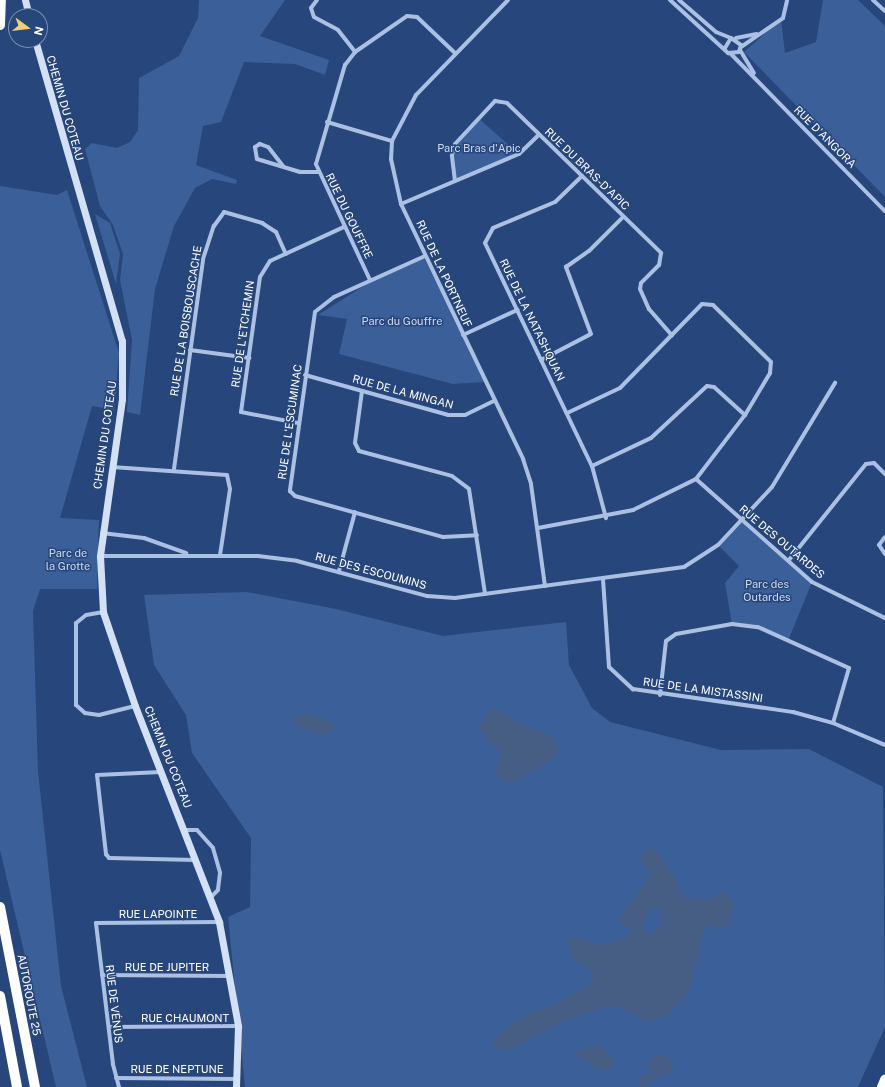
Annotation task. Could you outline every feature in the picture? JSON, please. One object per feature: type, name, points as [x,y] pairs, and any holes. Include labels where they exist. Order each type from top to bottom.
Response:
[{"type":"highway","points":[[0,25],[2,0]]},
{"type":"highway","name":"AUTOROUTE 25","points":[[0,907],[35,1087]]},
{"type":"highway","points":[[0,996],[17,1087]]},
{"type":"highway","points":[[882,1087],[885,1080]]},
{"type":"street","points":[[317,0],[312,8],[314,17],[338,30],[354,52]]},
{"type":"street","name":"RUE DE LA PORTNEUF","points":[[508,0],[455,53],[416,95],[392,141],[393,180],[401,204],[425,256],[494,401],[523,458],[538,528],[545,586]]},
{"type":"street","points":[[670,0],[725,48],[733,38]]},
{"type":"street","points":[[679,0],[716,32],[733,38],[759,34]]},
{"type":"street","points":[[731,54],[741,49],[759,34],[783,18],[787,0]]},
{"type":"street","points":[[873,0],[885,12]]},
{"type":"street","name":"RUE DU GOUFFRE","points":[[370,280],[318,172],[318,155],[345,65],[354,52],[407,16],[417,17],[455,53]]},
{"type":"street","name":"RUE D'ANGORA","points":[[733,38],[741,49],[754,74]]},
{"type":"street","name":"CHEMIN DU COTEAU","points":[[37,48],[121,335],[123,392],[102,533],[100,556],[103,612],[135,706],[186,830],[219,922],[231,976],[238,1026],[238,1079],[236,1087]]},
{"type":"street","name":"RUE D'ANGORA","points":[[725,48],[754,74],[885,211]]},
{"type":"street","name":"RUE DU BRAS-D'APIC","points":[[455,181],[452,155],[455,144],[495,101],[507,103],[661,253],[659,265],[641,283],[640,289],[649,309],[672,335]]},
{"type":"street","points":[[327,122],[392,141]]},
{"type":"street","points":[[401,204],[519,154],[539,135]]},
{"type":"street","points":[[282,166],[268,146],[255,147],[257,159],[282,166],[318,172]]},
{"type":"street","name":"RUE DE LA NATASHQUAN","points":[[582,176],[555,202],[493,228],[487,236],[486,243],[592,466],[606,518]]},
{"type":"street","name":"RUE DE LA BOISBOUSCACHE","points":[[174,469],[203,259],[219,216],[229,212],[269,226],[276,232],[286,254]]},
{"type":"street","points":[[541,360],[591,334],[566,267],[589,251],[623,217]]},
{"type":"street","name":"RUE DE L'ETCHEMIN","points":[[298,423],[241,412],[260,277],[270,261],[344,227]]},
{"type":"street","name":"RUE DE L'ESCUMINAC","points":[[425,256],[370,280],[322,304],[315,312],[298,423],[290,491],[296,496],[443,537],[477,535]]},
{"type":"street","points":[[538,528],[606,518],[640,507],[696,479],[745,415],[770,373],[771,362],[713,304],[702,304],[620,388],[567,413]]},
{"type":"street","points":[[463,335],[517,310]]},
{"type":"street","points":[[190,350],[249,358]]},
{"type":"street","name":"RUE DE LA MINGAN","points":[[305,375],[448,415],[464,415],[494,401]]},
{"type":"street","name":"RUE DES ESCOUMINS","points":[[100,556],[193,554],[297,561],[427,596],[455,598],[684,567],[718,545],[772,487],[835,382]]},
{"type":"street","points":[[592,466],[651,438],[706,386],[714,387],[745,415]]},
{"type":"street","points":[[362,391],[356,448],[462,482],[469,489],[485,594]]},
{"type":"street","points":[[789,560],[866,464],[874,463],[885,474]]},
{"type":"street","points":[[112,466],[219,473],[230,478],[220,555]]},
{"type":"street","name":"RUE DES OUTARDES","points":[[696,479],[740,520],[825,590],[885,617]]},
{"type":"street","points":[[338,571],[355,512]]},
{"type":"street","name":"RUE DES ESCOUMINS","points":[[102,533],[144,538],[193,554]]},
{"type":"street","points":[[885,537],[879,545],[885,554]]},
{"type":"street","name":"RUE DE LA MISTASSINI","points":[[603,579],[609,667],[633,689],[660,695],[793,712],[833,723],[885,746]]},
{"type":"street","points":[[103,612],[86,615],[76,623],[76,705],[85,713],[99,715],[135,706]]},
{"type":"street","points":[[660,695],[666,641],[676,634],[732,624],[758,627],[849,668],[833,723]]},
{"type":"street","points":[[163,771],[97,775],[106,854],[109,858],[197,860]]},
{"type":"street","points":[[186,830],[197,830],[213,848],[220,873],[218,890],[211,897]]},
{"type":"street","name":"RUE LAPOINTE","points":[[96,923],[219,922]]},
{"type":"street","name":"RUE DE VÉNUS","points":[[96,923],[116,1078],[119,1087]]},
{"type":"street","name":"RUE DE JUPITER","points":[[102,975],[231,976]]},
{"type":"street","name":"RUE CHAUMONT","points":[[109,1027],[238,1026]]},
{"type":"street","name":"RUE DE NEPTUNE","points":[[116,1078],[238,1079]]},
{"type":"green space","points":[[199,0],[285,0],[260,36],[329,60],[325,75],[295,64],[244,62],[221,122],[203,126],[196,165],[237,180],[236,184],[212,179],[195,188],[174,226],[155,289],[140,415],[127,412],[132,340],[120,280],[123,254],[113,225],[100,206],[85,149],[92,143],[117,148],[130,142],[138,130],[139,78],[179,56],[198,18]]},
{"type":"green space","points":[[823,0],[858,0],[885,26],[885,197],[744,52],[781,19],[785,53],[816,42]]},
{"type":"green space","name":"Parc Bras d'Apic","points":[[477,117],[519,154],[455,181],[452,155],[455,144]]},
{"type":"green space","name":"Parc de la Grotte","points":[[0,186],[57,195],[67,190],[119,353],[114,410],[92,406],[60,518],[99,520],[97,589],[40,589],[33,611],[38,771],[61,986],[87,1087],[56,1087],[0,850]]},
{"type":"green space","points":[[95,214],[110,223],[120,254],[116,284]]},
{"type":"green space","name":"Parc du Gouffre","points":[[424,258],[485,382],[453,384],[339,354],[347,319],[318,315],[370,282]]},
{"type":"green space","name":"Parc des Outardes","points":[[740,520],[812,582],[788,641],[758,627],[732,624],[725,583],[739,566],[718,545]]},
{"type":"green space","points":[[247,592],[336,609],[443,636],[566,622],[569,665],[592,708],[610,722],[721,750],[809,749],[883,787],[885,1027],[858,1087],[245,1087],[228,917],[250,907],[251,838],[192,753],[186,715],[154,665],[144,595]]},
{"type":"shaded area","points":[[495,708],[519,723],[552,736],[559,748],[554,758],[511,783],[499,779],[496,773],[502,754],[479,729],[487,712]]},
{"type":"shaded area","points":[[305,714],[326,719],[335,727],[330,733],[321,735],[294,724],[294,717]]},
{"type":"shaded area","points":[[653,847],[676,879],[680,893],[688,900],[710,900],[725,891],[734,904],[726,929],[709,925],[704,929],[689,991],[667,1016],[648,1021],[620,1007],[603,1007],[559,1023],[507,1051],[494,1047],[494,1039],[521,1017],[548,1008],[591,984],[592,971],[573,960],[568,940],[571,937],[605,945],[629,936],[631,930],[618,921],[649,877],[650,871],[641,862],[643,852]],"holes":[[[660,907],[664,924],[651,934],[643,930],[641,926],[650,909]]]},
{"type":"shaded area","points":[[601,1045],[615,1064],[611,1068],[600,1070],[572,1052]]},
{"type":"shaded area","points":[[666,1055],[673,1062],[672,1071],[648,1081],[648,1087],[638,1087],[642,1076],[651,1073],[647,1063],[654,1056]]}]
